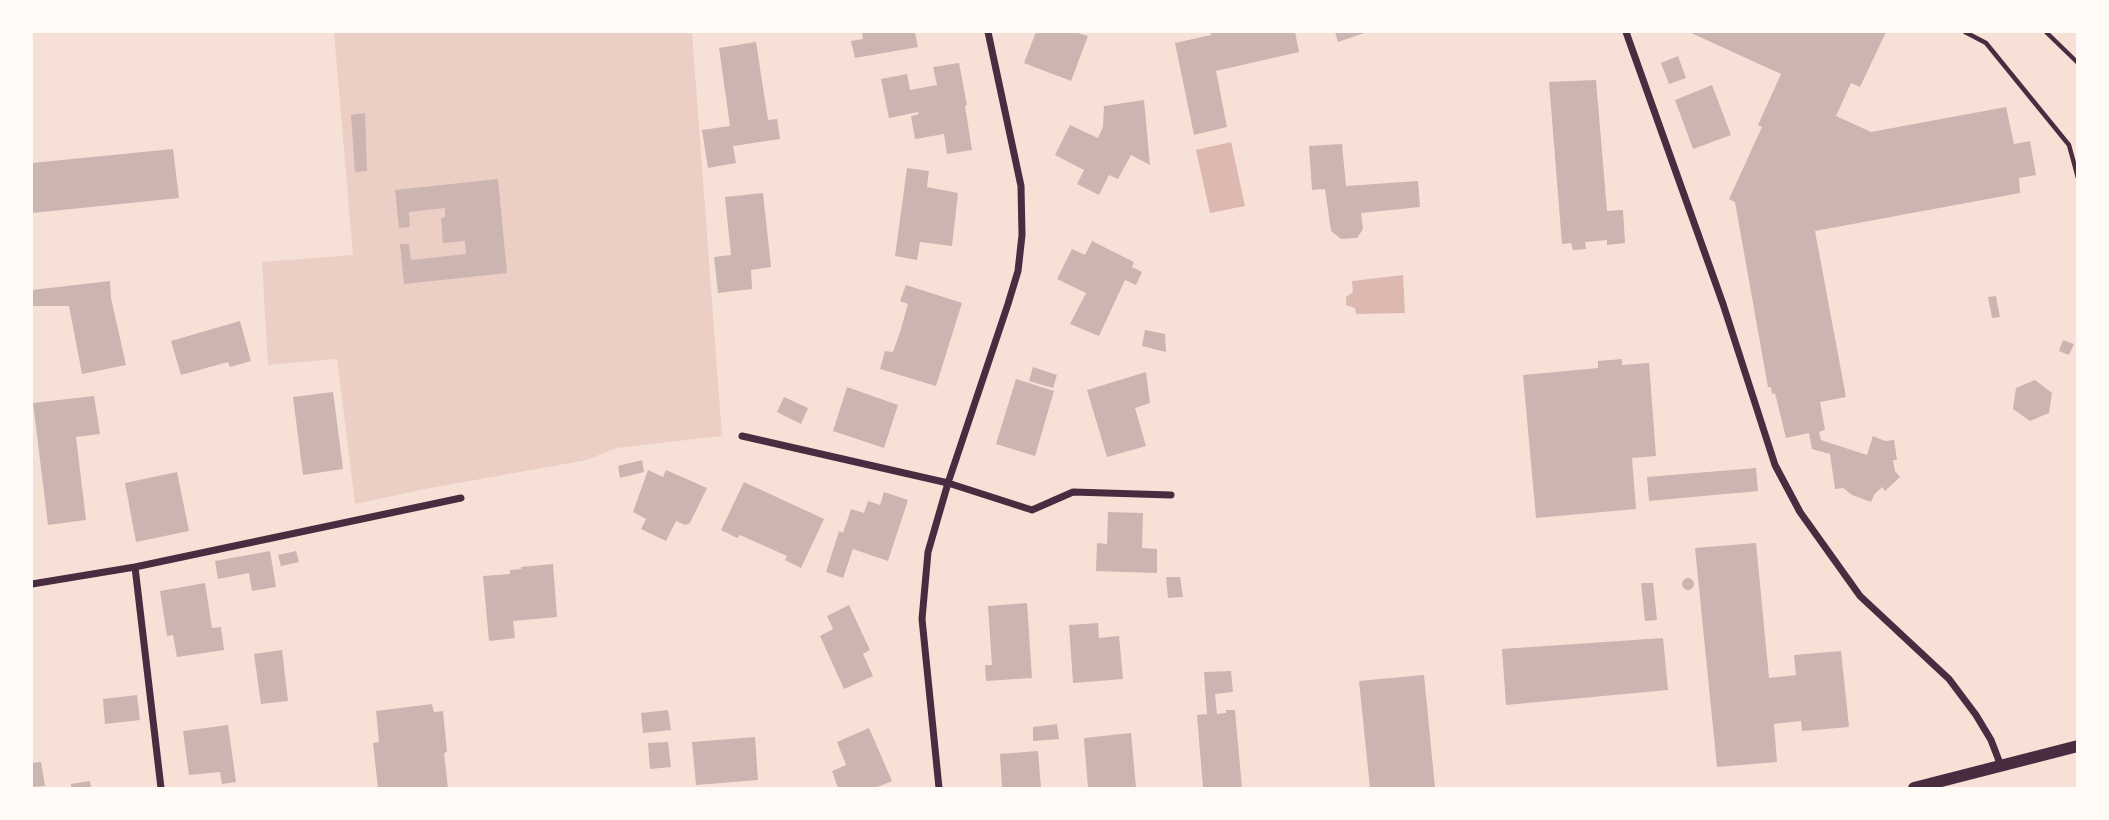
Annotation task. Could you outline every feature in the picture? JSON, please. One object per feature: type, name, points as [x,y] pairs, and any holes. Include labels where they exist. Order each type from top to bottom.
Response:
[{"type":"street","points":[[939,789],[922,619],[928,552],[1018,271],[1022,234],[1021,186],[988,32]]},
{"type":"street","points":[[1626,32],[1723,304],[1775,465],[1800,512],[1860,596],[1949,679],[1991,740],[2001,766]]},
{"type":"street","points":[[742,436],[948,483],[1032,510],[1073,492],[1171,495]]},
{"type":"street","points":[[32,584],[135,567],[461,498]]},
{"type":"street","points":[[135,567],[161,789]]},
{"type":"street","points":[[1914,789],[2077,746]]},
{"type":"path","points":[[1965,32],[1986,43],[2069,145],[2077,178]]},
{"type":"path","points":[[2046,32],[2077,63]]},
{"type":"shaded area","points":[[334,32],[692,32],[722,436],[616,448],[587,460],[355,504],[337,359],[268,365],[262,262],[353,255]]},
{"type":"shaded area","points":[[1231,142],[1245,206],[1210,213],[1196,150]]},
{"type":"shaded area","points":[[1403,275],[1405,313],[1356,314],[1355,308],[1346,305],[1346,297],[1353,292],[1352,281]]},
{"type":"building","points":[[862,32],[915,32],[918,47],[855,58],[851,41],[863,39]]},
{"type":"building","points":[[1036,32],[1075,32],[1088,36],[1071,81],[1024,63]]},
{"type":"building","points":[[1211,32],[1295,32],[1299,52],[1216,71],[1227,127],[1194,135],[1175,43],[1211,35]]},
{"type":"building","points":[[1335,32],[1367,32],[1338,42]]},
{"type":"building","points":[[1689,32],[1886,32],[1860,87],[1851,83],[1836,116],[1871,132],[2006,107],[2014,144],[2030,141],[2036,175],[2019,178],[2020,193],[1815,231],[1846,397],[1820,402],[1825,430],[1819,432],[1821,440],[1867,455],[1873,436],[1885,441],[1894,440],[1897,460],[1893,460],[1895,471],[1900,477],[1885,491],[1882,487],[1871,502],[1852,495],[1843,488],[1835,489],[1830,454],[1812,449],[1809,433],[1786,438],[1775,393],[1772,394],[1771,387],[1768,387],[1735,202],[1729,199],[1762,127],[1758,125],[1781,74]]},
{"type":"building","points":[[756,42],[768,120],[777,119],[780,139],[733,146],[736,163],[708,168],[702,130],[730,126],[719,48]]},
{"type":"building","points":[[1678,56],[1686,78],[1669,84],[1661,63]]},
{"type":"building","points":[[959,63],[972,150],[947,154],[944,134],[915,139],[911,116],[919,114],[918,112],[889,118],[881,79],[907,74],[910,90],[937,85],[933,67]]},
{"type":"building","points":[[1596,80],[1607,211],[1623,210],[1625,243],[1607,245],[1607,240],[1585,242],[1586,249],[1573,250],[1571,243],[1562,244],[1549,82]]},
{"type":"building","points":[[1712,85],[1731,135],[1693,149],[1675,100]]},
{"type":"building","points":[[1144,100],[1150,165],[1131,155],[1118,179],[1109,175],[1099,195],[1077,184],[1084,170],[1055,155],[1070,125],[1098,138],[1103,127],[1104,106]]},
{"type":"building","points":[[365,113],[367,171],[355,172],[351,115]]},
{"type":"building","points":[[1342,144],[1346,186],[1418,181],[1420,207],[1361,213],[1363,229],[1357,238],[1341,239],[1331,231],[1325,189],[1312,190],[1309,146]]},
{"type":"building","points":[[173,149],[179,198],[32,213],[32,163]]},
{"type":"building","points":[[907,168],[929,171],[927,187],[958,193],[952,246],[920,242],[917,260],[895,256]]},
{"type":"building","points":[[498,179],[507,273],[404,284],[400,244],[409,244],[411,260],[466,254],[465,241],[443,243],[441,218],[445,217],[445,208],[409,212],[410,227],[399,228],[395,190]]},
{"type":"building","points":[[763,193],[771,267],[751,270],[752,289],[718,293],[714,257],[731,255],[725,197]]},
{"type":"building","points":[[1092,241],[1134,262],[1132,267],[1142,272],[1136,285],[1125,280],[1099,336],[1070,324],[1086,293],[1057,279],[1072,249],[1085,255]]},
{"type":"building","points":[[110,281],[111,298],[126,365],[82,374],[69,306],[32,306],[32,290]]},
{"type":"building","points":[[906,285],[962,303],[936,386],[880,369],[885,351],[893,352],[900,332],[908,304],[900,301]]},
{"type":"building","points":[[1996,296],[2000,317],[1992,318],[1988,297]]},
{"type":"building","points":[[240,321],[251,361],[230,367],[228,362],[181,375],[171,341]]},
{"type":"building","points":[[1145,330],[1165,334],[1166,352],[1142,346]]},
{"type":"building","points":[[2063,340],[2074,344],[2069,355],[2059,351]]},
{"type":"building","points":[[1622,359],[1622,365],[1649,363],[1656,456],[1632,458],[1636,509],[1536,518],[1523,375],[1598,368],[1598,361]]},
{"type":"building","points":[[1033,367],[1057,375],[1053,388],[1029,381]]},
{"type":"building","points":[[1146,372],[1150,403],[1135,408],[1146,446],[1107,457],[1087,390]]},
{"type":"building","points":[[1016,379],[1054,391],[1035,456],[996,444]]},
{"type":"building","points":[[2035,380],[2052,393],[2049,413],[2030,421],[2013,409],[2016,388]]},
{"type":"building","points":[[847,387],[898,405],[884,448],[833,431]]},
{"type":"building","points":[[333,392],[343,469],[303,475],[293,397]]},
{"type":"building","points":[[94,396],[100,434],[76,437],[86,520],[48,525],[33,403]]},
{"type":"building","points":[[784,397],[808,408],[801,424],[777,412]]},
{"type":"building","points":[[642,460],[644,472],[620,478],[618,466]]},
{"type":"building","points":[[1756,468],[1758,491],[1649,501],[1647,477]]},
{"type":"building","points":[[648,470],[663,477],[666,470],[707,488],[690,523],[685,525],[676,521],[666,541],[641,529],[646,519],[633,512]]},
{"type":"building","points":[[177,472],[189,531],[136,542],[125,483]]},
{"type":"building","points":[[744,482],[824,519],[801,568],[785,560],[787,556],[740,535],[737,538],[721,530]]},
{"type":"building","points":[[884,492],[908,500],[888,561],[853,549],[843,578],[826,572],[839,531],[843,533],[851,509],[864,513],[868,501],[880,505]]},
{"type":"building","points":[[1108,512],[1143,513],[1142,548],[1157,549],[1157,573],[1096,571],[1097,543],[1107,544]]},
{"type":"building","points":[[1756,543],[1769,678],[1796,675],[1794,655],[1841,651],[1849,727],[1802,731],[1801,721],[1774,724],[1777,762],[1717,767],[1695,548]]},
{"type":"building","points":[[270,551],[276,587],[252,591],[249,573],[218,579],[215,561]]},
{"type":"building","points":[[296,551],[299,562],[281,566],[278,555]]},
{"type":"building","points":[[553,564],[557,617],[513,621],[515,638],[489,641],[483,576],[510,574],[510,570],[521,567]]},
{"type":"building","points":[[1166,577],[1180,577],[1183,597],[1168,598]]},
{"type":"building","points":[[1688,578],[1694,584],[1688,590],[1682,584]]},
{"type":"building","points":[[205,583],[212,628],[221,627],[224,650],[177,657],[173,635],[167,636],[160,591]]},
{"type":"building","points":[[1641,583],[1653,583],[1657,620],[1645,621]]},
{"type":"building","points":[[1027,603],[1032,678],[986,681],[985,665],[992,665],[988,606]]},
{"type":"building","points":[[849,605],[870,650],[863,654],[873,676],[844,689],[820,636],[833,629],[827,616]]},
{"type":"building","points":[[1098,623],[1099,638],[1119,636],[1123,679],[1073,683],[1069,625]]},
{"type":"building","points":[[1663,638],[1668,690],[1506,705],[1502,649]]},
{"type":"building","points":[[282,650],[288,701],[261,704],[254,654]]},
{"type":"building","points":[[1231,671],[1233,692],[1215,694],[1217,714],[1235,710],[1242,788],[1203,788],[1197,715],[1207,714],[1204,672]]},
{"type":"building","points":[[1424,675],[1435,788],[1370,788],[1359,681]]},
{"type":"building","points":[[137,695],[140,720],[105,724],[103,699]]},
{"type":"building","points":[[432,704],[434,712],[443,711],[448,788],[378,788],[373,743],[379,742],[376,711]]},
{"type":"building","points":[[668,710],[671,730],[643,733],[641,713]]},
{"type":"building","points":[[1057,724],[1059,739],[1033,741],[1033,727]]},
{"type":"building","points":[[228,725],[236,782],[222,784],[220,772],[189,775],[183,731]]},
{"type":"building","points":[[869,728],[892,781],[875,788],[838,788],[832,771],[846,765],[837,742]]},
{"type":"building","points":[[1131,733],[1136,788],[1088,788],[1084,738]]},
{"type":"building","points":[[755,737],[758,780],[696,785],[692,742]]},
{"type":"building","points":[[668,742],[671,767],[650,769],[648,743]]},
{"type":"building","points":[[1038,751],[1041,788],[1002,788],[1000,754]]},
{"type":"building","points":[[41,762],[45,786],[32,787],[32,763]]},
{"type":"building","points":[[90,781],[91,788],[71,788],[71,784]]}]
